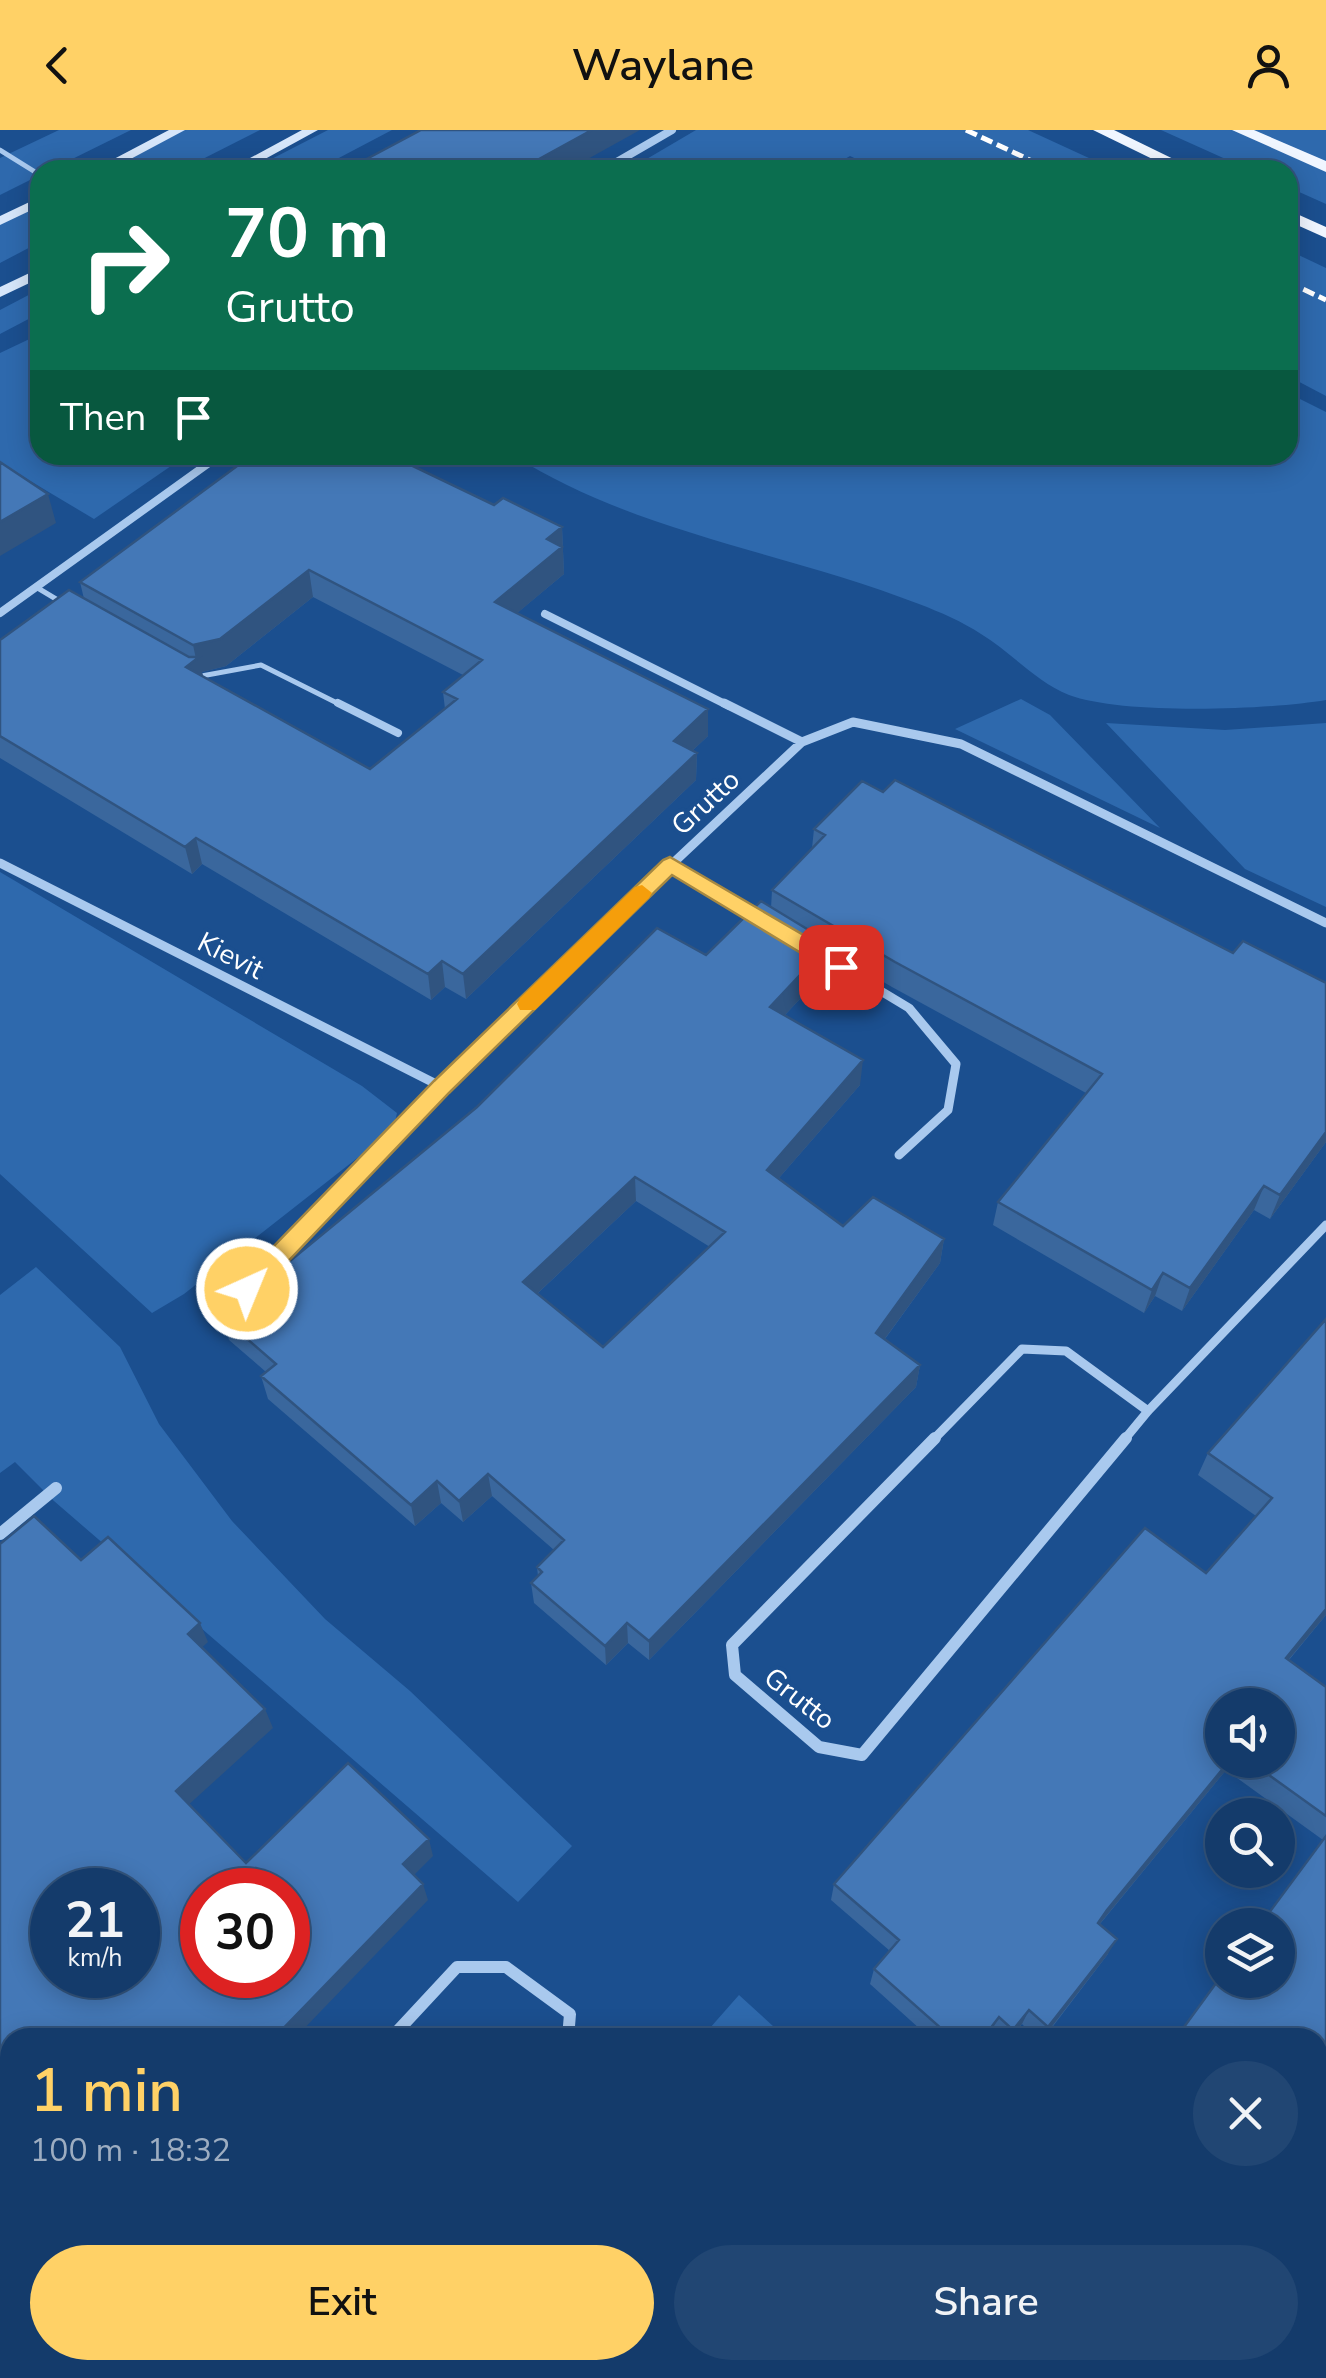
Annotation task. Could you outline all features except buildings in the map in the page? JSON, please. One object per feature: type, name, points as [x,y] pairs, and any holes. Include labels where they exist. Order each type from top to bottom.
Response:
[{"type":"main road","points":[[120,160],[179,130]]},
{"type":"main road","points":[[254,160],[312,130]]},
{"type":"main road","points":[[1101,130],[1166,160]]},
{"type":"main road","points":[[1240,130],[1326,167]]},
{"type":"main road","points":[[0,221],[30,206]]},
{"type":"main road","points":[[1298,220],[1326,233]]},
{"type":"main road","points":[[0,293],[30,277]]},
{"type":"street","points":[[620,160],[672,130]]},
{"type":"street","points":[[0,613],[206,465]]},
{"type":"street","points":[[545,614],[802,742]]},
{"type":"street","name":"Grutto","points":[[773,926],[670,865],[802,742],[852,722],[962,744],[1326,923]]},
{"type":"street","name":"Kievit","points":[[0,863],[442,1087]]},
{"type":"street","points":[[247,1289],[442,1087],[670,865]]},
{"type":"street","points":[[807,946],[909,1008],[956,1064],[948,1110],[900,1155]]},
{"type":"street","name":"Grutto","points":[[1148,1411],[1066,1352],[1022,1349],[732,1644],[735,1676],[818,1747],[862,1755],[1148,1411],[1325,1228]]},
{"type":"street","points":[[0,1534],[56,1488]]},
{"type":"street","points":[[399,2028],[457,1967],[506,1966],[570,2014],[569,2028]]},
{"type":"lane","points":[[0,150],[30,169]]},
{"type":"lane","points":[[36,588],[68,606]]},
{"type":"lane","points":[[182,670],[198,679],[260,665],[398,734]]},
{"type":"shaded area","points":[[59,130],[131,130],[70,160],[30,160],[30,180],[0,195],[0,158]]},
{"type":"shaded area","points":[[182,130],[260,130],[201,160],[124,160]]},
{"type":"shaded area","points":[[328,130],[392,130],[335,160],[270,160]]},
{"type":"shaded area","points":[[696,130],[1028,130],[1093,160],[859,160],[850,156],[843,160],[645,160]]},
{"type":"shaded area","points":[[1161,130],[1326,130],[1326,204],[1298,191],[1298,160],[1228,160]]},
{"type":"shaded area","points":[[30,208],[30,247],[0,263],[0,224]]},
{"type":"shaded area","points":[[1298,255],[1326,268],[1326,396],[1298,381]]},
{"type":"shaded area","points":[[30,294],[30,318],[0,334],[0,310]]},
{"type":"shaded area","points":[[30,339],[30,465],[172,465],[94,519],[0,463],[0,353]]},
{"type":"shaded area","points":[[1298,398],[1326,412],[1326,700],[1196,709],[1123,706],[1069,695],[967,625],[943,614],[868,586],[660,523],[560,482],[530,465],[1298,465]]},
{"type":"shaded area","points":[[1021,699],[1050,715],[1160,828],[955,729]]},
{"type":"shaded area","points":[[1106,723],[1225,730],[1326,723],[1326,907],[1245,869]]},
{"type":"shaded area","points":[[0,872],[362,1086],[397,1113],[393,1130],[184,1294],[152,1313],[0,1174]]},
{"type":"shaded area","points":[[36,1267],[120,1347],[159,1424],[232,1521],[325,1619],[410,1691],[572,1846],[518,1902],[54,1501],[15,1462],[0,1473],[0,1295]]},
{"type":"shaded area","points":[[739,1995],[775,2028],[710,2028]]},
{"type":"railway","points":[[966,130],[1030,160]]},
{"type":"railway","points":[[1298,287],[1326,300]]},
{"type":"slow traffic","points":[[527,1004],[642,893]]},
{"type":"route","points":[[247,1289],[442,1087],[670,865],[841,967]]}]
